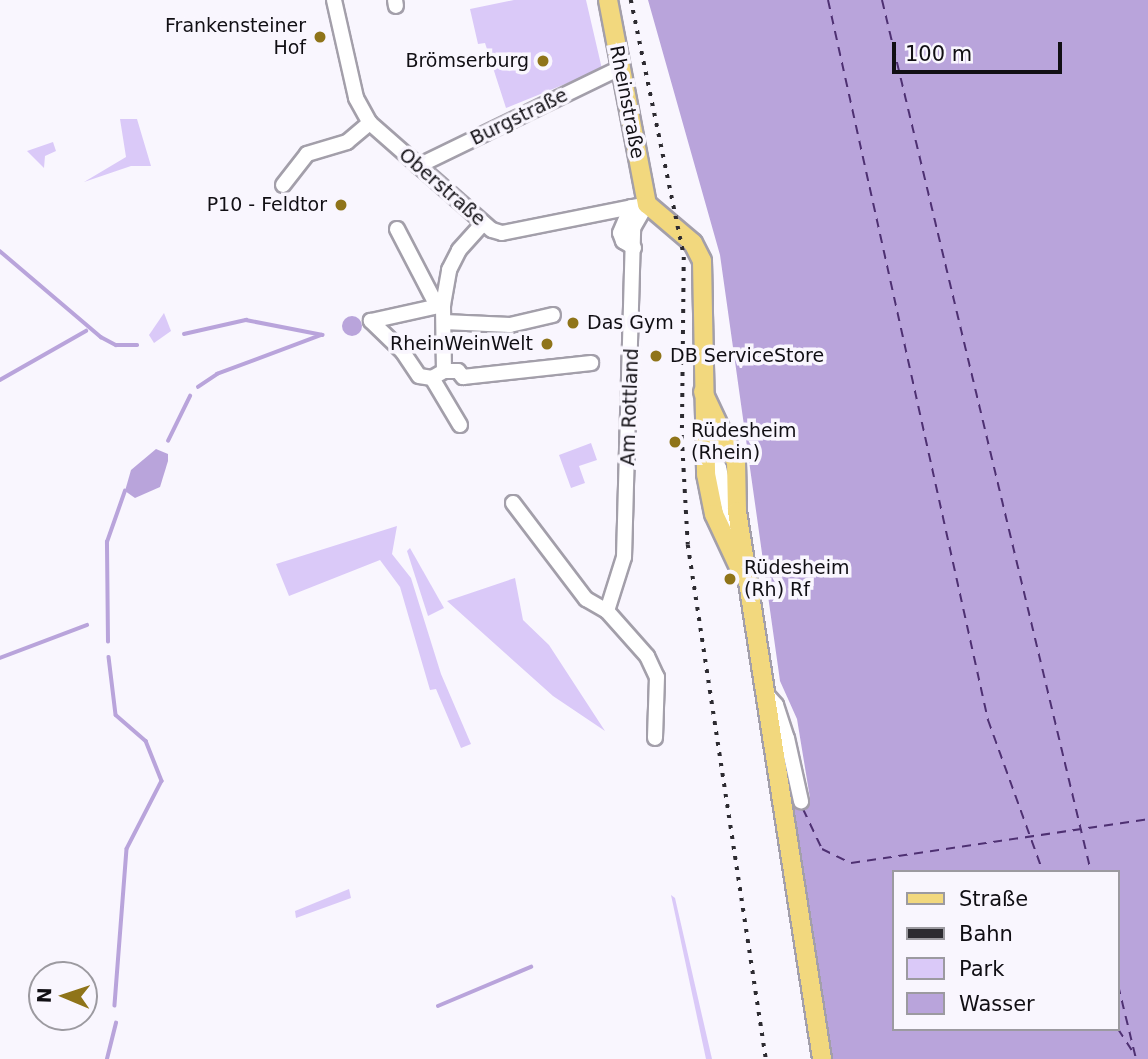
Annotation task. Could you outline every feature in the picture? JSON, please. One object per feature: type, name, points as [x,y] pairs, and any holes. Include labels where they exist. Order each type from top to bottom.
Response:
[{"type":"main road","name":"Rheinstraße","points":[[608,0],[639,206]]},
{"type":"main road","points":[[639,206],[700,254],[704,447],[714,514],[752,598]]},
{"type":"main road","points":[[703,392],[734,452],[736,493],[822,1059]]},
{"type":"street","name":"Oberstraße","points":[[334,0],[356,99],[370,123],[483,223],[502,233],[639,206]]},
{"type":"street","name":"Burgstraße","points":[[418,166],[620,68]]},
{"type":"street","points":[[283,185],[307,154],[343,149],[370,123]]},
{"type":"street","name":"Am Rottland","points":[[607,611],[624,556],[633,228],[639,206]]},
{"type":"street","points":[[440,306],[453,260],[483,223]]},
{"type":"street","points":[[397,229],[440,306],[443,322],[438,375],[460,425]]},
{"type":"street","points":[[440,306],[384,315],[371,321],[403,352],[419,376],[458,371],[463,377],[590,363]]},
{"type":"street","points":[[443,322],[510,325],[554,315]]},
{"type":"street","points":[[704,447],[727,449],[736,493]]},
{"type":"street","points":[[513,503],[586,599],[607,611],[648,656],[657,677],[655,738]]},
{"type":"street","points":[[768,696],[776,705],[787,738],[801,801]]},
{"type":"green space","points":[[514,0],[586,0],[602,69],[506,108],[485,43],[478,44],[470,9]]},
{"type":"green space","points":[[120,119],[137,119],[151,166],[131,166],[84,182],[126,157]]},
{"type":"green space","points":[[53,142],[56,151],[45,156],[44,168],[27,151]]},
{"type":"green space","points":[[164,313],[171,331],[154,343],[149,335]]},
{"type":"green space","points":[[591,443],[597,460],[579,466],[585,483],[571,488],[559,455]]},
{"type":"green space","points":[[397,526],[392,554],[411,578],[441,674],[471,744],[461,748],[436,689],[430,690],[400,587],[380,560],[289,596],[276,564]]},
{"type":"green space","points":[[410,548],[444,608],[428,616],[407,551]]},
{"type":"green space","points":[[515,578],[523,620],[549,645],[605,731],[553,696],[447,601]]},
{"type":"green space","points":[[349,889],[351,898],[296,918],[295,911]]},
{"type":"green space","points":[[671,895],[675,898],[712,1059],[706,1059]]},
{"type":"water","points":[[648,0],[1148,0],[1148,1059],[833,1059],[791,804],[810,798],[797,719],[780,681],[720,255]]},
{"type":"water","points":[[348,316],[356,316],[362,326],[356,336],[348,336],[342,330],[342,322]]},
{"type":"water","points":[[156,449],[168,454],[160,487],[135,498],[125,491],[131,470]]},
{"type":"waterway","points":[[0,251],[101,337],[116,345],[137,345]]},
{"type":"waterway","points":[[184,334],[246,320],[323,335]]},
{"type":"waterway","points":[[0,380],[86,331]]},
{"type":"waterway","points":[[198,387],[217,374],[321,335]]},
{"type":"waterway","points":[[168,441],[190,396]]},
{"type":"waterway","points":[[108,642],[107,542],[125,491]]},
{"type":"waterway","points":[[0,658],[87,625]]},
{"type":"waterway","points":[[109,657],[116,715],[146,741],[162,781],[127,849],[115,1006]]},
{"type":"waterway","points":[[438,1006],[531,967]]},
{"type":"waterway","points":[[107,1059],[116,1023]]},
{"type":"ferry route","points":[[828,0],[988,720],[1042,870]]},
{"type":"ferry route","points":[[882,0],[1091,870]]},
{"type":"ferry route","points":[[803,809],[822,849],[851,863],[1148,819]]},
{"type":"ferry route","points":[[1120,993],[1136,1059]]},
{"type":"ferry route","points":[[1119,1031],[1133,1052]]},
{"type":"railway","points":[[631,0],[684,257],[682,437],[688,545],[766,1059]]},
{"type":"place","name":"Frankensteiner Hof","points":[[320,37]]},
{"type":"place","name":"Brömserburg","points":[[543,61]]},
{"type":"place","name":"P10 - Feldtor","points":[[341,205]]},
{"type":"place","name":"Das Gym","points":[[573,323]]},
{"type":"place","name":"RheinWeinWelt","points":[[547,344]]},
{"type":"place","name":"DB ServiceStore","points":[[656,356]]},
{"type":"place","name":"Rüdesheim (Rhein)","points":[[675,442]]},
{"type":"place","name":"Rüdesheim (Rh) Rf","points":[[730,579]]}]
